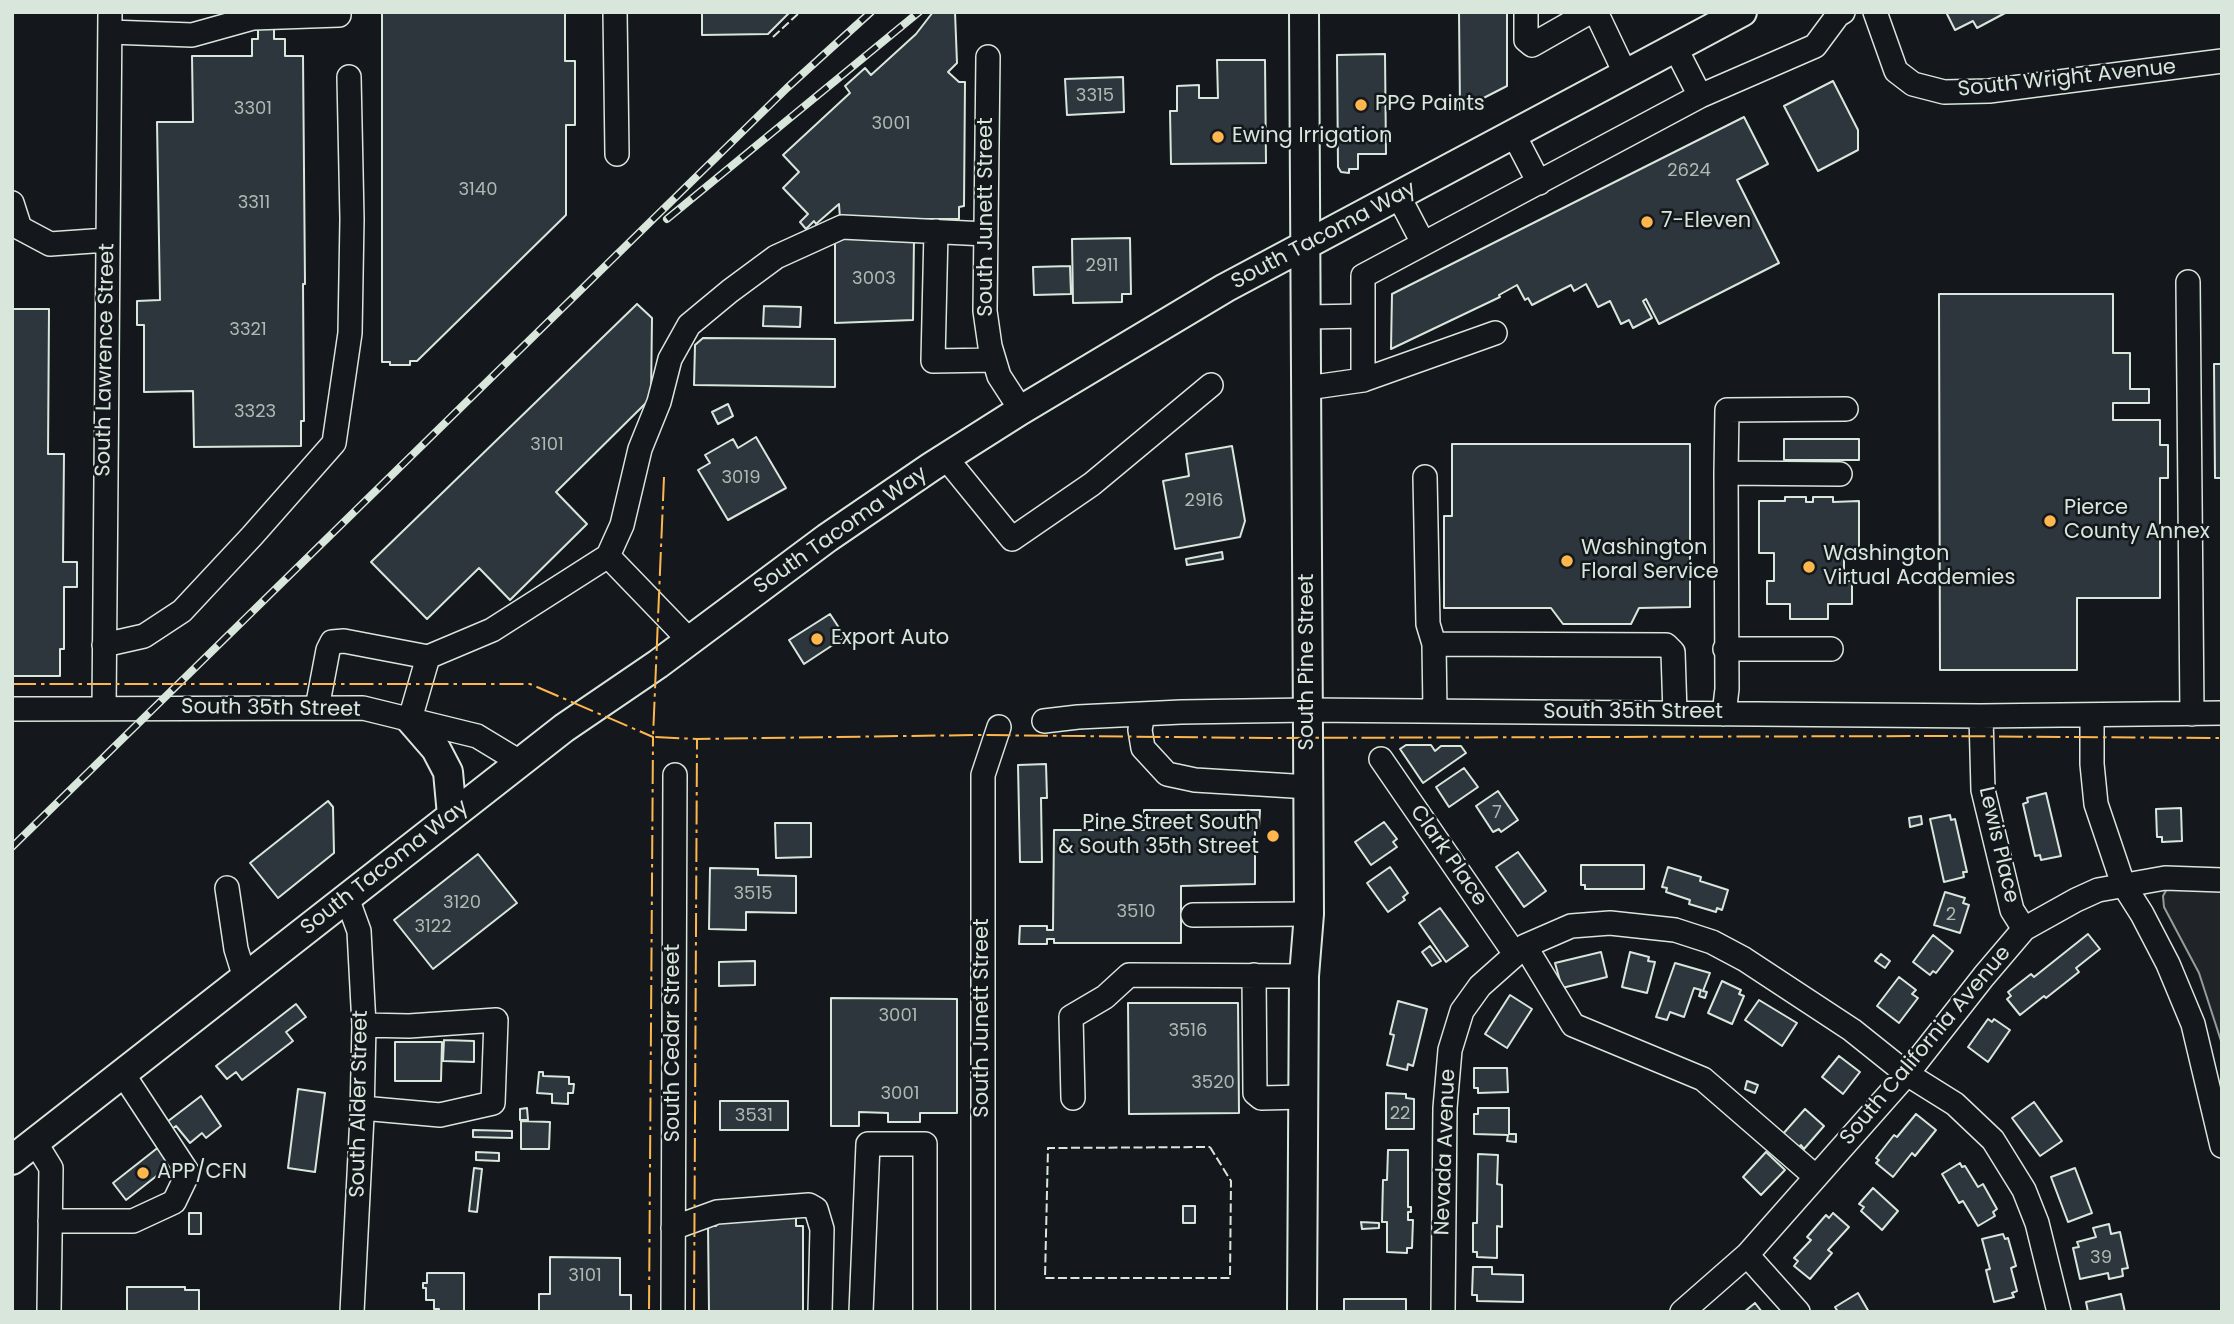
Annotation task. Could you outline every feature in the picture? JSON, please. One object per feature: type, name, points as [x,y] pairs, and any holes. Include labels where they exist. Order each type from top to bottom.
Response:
[{"type":"main road","name":"South Pine Street","points":[[1302,1312],[1304,976],[1309,914],[1304,12]]},
{"type":"main road","name":"South Tacoma Way","points":[[12,1160],[520,762],[827,538],[946,458],[1225,288],[1742,12]]},
{"type":"main road","points":[[411,719],[436,749],[448,772],[452,815]]},
{"type":"street","points":[[110,22],[192,35],[253,18],[339,15],[339,12]]},
{"type":"street","points":[[615,12],[617,154]]},
{"type":"street","points":[[1525,12],[1526,40],[1532,45],[1590,12]]},
{"type":"street","points":[[1596,12],[1626,75]]},
{"type":"street","points":[[1363,380],[1363,276],[1700,96],[1815,46],[1843,12]]},
{"type":"street","name":"South Wright Avenue","points":[[1875,12],[1896,71],[1913,84],[1944,92],[1989,91],[2222,61]]},
{"type":"street","name":"South Lawrence Street","points":[[104,708],[110,22]]},
{"type":"street","points":[[1676,49],[1700,96]]},
{"type":"street","name":"South Junett Street","points":[[988,57],[985,311],[994,360],[1004,387],[1021,410]]},
{"type":"street","points":[[104,645],[144,636],[182,611],[252,537],[334,443],[350,333],[352,219],[349,77]]},
{"type":"street","points":[[1514,135],[1539,183]]},
{"type":"street","points":[[1399,197],[1423,243]]},
{"type":"street","points":[[12,204],[20,228],[50,244],[107,240]]},
{"type":"street","points":[[317,708],[328,650],[332,642],[344,641],[428,657],[492,630],[608,556],[622,525],[640,449],[659,402],[670,359],[689,326],[776,257],[842,227],[986,234]]},
{"type":"street","points":[[936,231],[933,361],[994,360]]},
{"type":"street","points":[[2188,282],[2192,714]]},
{"type":"street","points":[[1307,317],[1363,316]]},
{"type":"street","points":[[1307,388],[1363,380],[1495,333]]},
{"type":"street","points":[[946,458],[1012,539],[1092,484],[1211,385]]},
{"type":"street","points":[[1724,714],[1727,689],[1727,410],[1846,409]]},
{"type":"street","points":[[1726,473],[1840,474]]},
{"type":"street","points":[[1425,477],[1427,624],[1434,644],[1435,711]]},
{"type":"street","points":[[608,556],[690,640]]},
{"type":"street","points":[[1434,644],[1665,645],[1673,652],[1675,713]]},
{"type":"street","points":[[1725,649],[1831,649]]},
{"type":"street","points":[[411,719],[428,657]]},
{"type":"street","name":"South 35th Street","points":[[12,709],[363,708],[477,736],[520,762]]},
{"type":"street","name":"South 35th Street","points":[[1045,721],[1143,714],[1308,710],[1981,716],[2222,713]]},
{"type":"street","points":[[1143,714],[1140,730],[1143,748],[1167,774],[1195,780],[1309,787]]},
{"type":"street","name":"Lewis Place","points":[[1981,716],[1983,790],[2012,910],[2024,929]]},
{"type":"street","points":[[2092,716],[2092,764],[2096,804],[2123,884],[2168,964],[2193,1024],[2222,1146]]},
{"type":"street","name":"South Junett Street","points":[[983,1312],[984,775],[999,727]]},
{"type":"street","name":"Clark Place","points":[[1381,759],[1573,1025],[1703,1079],[1816,1177]]},
{"type":"street","name":"South Cedar Street","points":[[673,1312],[675,775]]},
{"type":"street","name":"South California Avenue","points":[[1682,1312],[1747,1255],[1907,1074],[2024,929],[2098,890],[2165,878],[2222,880]]},
{"type":"street","points":[[227,888],[236,949],[245,978]]},
{"type":"street","name":"South Alder Street","points":[[347,898],[359,931],[364,1025],[352,1312]]},
{"type":"street","points":[[1192,915],[1309,914]]},
{"type":"street","name":"Nevada Avenue","points":[[1443,1312],[1445,1108],[1450,1050],[1462,1011],[1480,986],[1520,950],[1571,926],[1610,923],[1675,930],[1712,942],[1744,958],[1841,1022],[1907,1074],[1955,1104],[1993,1140],[2024,1190],[2037,1223],[2059,1312]]},
{"type":"street","points":[[1073,1098],[1071,1017],[1105,997],[1129,975],[1304,976]]},
{"type":"street","points":[[1254,975],[1255,1093],[1261,1098],[1304,1097]]},
{"type":"street","points":[[362,1108],[440,1115],[493,1103],[496,1020],[436,1025],[364,1025]]},
{"type":"street","points":[[50,1221],[133,1221],[174,1202],[188,1172],[123,1074]]},
{"type":"street","points":[[36,1142],[51,1168],[49,1312]]},
{"type":"street","points":[[862,1312],[869,1144],[925,1144],[925,1312]]},
{"type":"street","points":[[673,1228],[717,1212],[791,1205],[809,1205],[816,1209],[822,1229],[820,1312]]},
{"type":"street","points":[[1747,1255],[1798,1312]]},
{"type":"shaded area","points":[[2169,885],[2222,888],[2222,1044],[2199,973],[2164,907],[2163,896]]},
{"type":"building","points":[[382,12],[565,12],[565,61],[575,61],[575,125],[566,125],[566,215],[417,361],[410,361],[410,365],[390,365],[390,362],[382,362]]},
{"type":"building","points":[[702,12],[790,12],[768,34],[702,35]]},
{"type":"building","points":[[933,12],[955,12],[957,63],[948,72],[959,82],[965,82],[964,206],[959,207],[959,219],[840,219],[839,204],[806,229],[800,222],[808,214],[783,188],[799,172],[783,155],[850,93],[845,86],[865,68],[871,75],[916,34]]},
{"type":"building","points":[[1459,12],[1507,12],[1507,86],[1460,110]]},
{"type":"building","points":[[1946,12],[2007,12],[1977,28],[1973,21],[1955,30]]},
{"type":"building","points":[[258,23],[274,23],[274,39],[285,39],[285,56],[303,56],[305,284],[304,421],[301,421],[301,446],[194,447],[193,391],[144,392],[144,325],[137,325],[137,301],[160,300],[157,122],[193,122],[192,56],[252,56],[252,39],[258,39]]},
{"type":"building","name":"PPG Paints","points":[[1385,54],[1386,154],[1358,154],[1358,169],[1349,169],[1349,173],[1341,172],[1338,167],[1337,55]]},
{"type":"building","name":"Ewing Irrigation","points":[[1217,60],[1265,60],[1266,163],[1171,164],[1170,111],[1177,111],[1177,86],[1199,85],[1199,98],[1218,98]]},
{"type":"building","points":[[1123,77],[1124,112],[1067,115],[1065,79]]},
{"type":"building","points":[[1833,81],[1858,130],[1858,150],[1818,171],[1784,106]]},
{"type":"building","name":"7-Eleven","points":[[1744,117],[1768,164],[1737,180],[1779,263],[1659,324],[1646,299],[1643,301],[1652,318],[1633,328],[1629,320],[1621,324],[1610,301],[1598,307],[1586,284],[1574,291],[1571,285],[1532,305],[1528,298],[1525,300],[1517,285],[1499,295],[1500,297],[1391,349],[1392,294]]},
{"type":"building","points":[[835,238],[914,238],[913,320],[835,323]]},
{"type":"building","points":[[1130,238],[1131,294],[1122,294],[1122,302],[1073,303],[1072,239]]},
{"type":"building","points":[[1070,266],[1071,294],[1034,295],[1033,267]]},
{"type":"building","name":"Pierce County Annex","points":[[1939,294],[2113,294],[2113,353],[2130,353],[2130,389],[2149,389],[2149,403],[2113,403],[2113,420],[2160,420],[2160,445],[2168,445],[2168,478],[2160,478],[2160,598],[2077,598],[2077,670],[1940,670]]},
{"type":"building","points":[[637,304],[652,318],[651,398],[556,492],[587,524],[510,600],[479,568],[427,619],[371,562]]},
{"type":"building","points":[[764,306],[801,307],[800,327],[763,326]]},
{"type":"building","points":[[12,309],[49,309],[48,454],[64,454],[63,562],[77,562],[77,587],[64,587],[64,649],[60,649],[60,676],[12,676]]},
{"type":"building","points":[[703,338],[835,339],[835,387],[694,385],[695,345]]},
{"type":"building","points":[[2214,364],[2222,364],[2222,478],[2215,478]]},
{"type":"building","points":[[728,404],[733,416],[718,424],[712,412]]},
{"type":"building","points":[[756,437],[786,488],[728,520],[698,470],[710,463],[705,455],[733,439],[738,448]]},
{"type":"building","points":[[1784,439],[1859,439],[1859,460],[1784,460]]},
{"type":"building","name":"Washington Floral Service","points":[[1452,444],[1690,444],[1690,607],[1639,608],[1631,624],[1563,624],[1551,608],[1444,608],[1444,516],[1452,516]]},
{"type":"building","points":[[1232,446],[1245,521],[1240,537],[1175,549],[1163,481],[1189,476],[1186,454]]},
{"type":"building","name":"Washington Virtual Academies","points":[[1785,497],[1806,497],[1806,502],[1813,502],[1813,497],[1833,497],[1833,502],[1859,501],[1859,552],[1844,552],[1844,581],[1852,581],[1852,604],[1828,604],[1828,619],[1790,619],[1790,604],[1767,604],[1767,581],[1774,581],[1774,553],[1759,553],[1759,501],[1785,501]]},
{"type":"building","points":[[1222,552],[1223,559],[1187,565],[1186,559]]},
{"type":"building","name":"Export Auto","points":[[830,614],[845,637],[804,664],[789,640]]},
{"type":"building","points":[[1406,745],[1431,745],[1435,751],[1441,746],[1461,746],[1466,753],[1423,783],[1400,749]]},
{"type":"building","points":[[1046,764],[1047,798],[1041,798],[1042,862],[1020,862],[1018,765]]},
{"type":"building","points":[[1464,768],[1478,787],[1449,807],[1436,787]]},
{"type":"building","points":[[1498,791],[1518,820],[1501,832],[1499,829],[1493,832],[1476,806]]},
{"type":"building","points":[[2046,793],[2061,856],[2041,860],[2040,855],[2035,856],[2023,804],[2028,802],[2027,798]]},
{"type":"building","points":[[328,801],[333,807],[334,853],[278,898],[250,863]]},
{"type":"building","points":[[2181,808],[2182,841],[2162,842],[2162,837],[2157,837],[2156,809]]},
{"type":"building","points":[[1144,810],[1260,810],[1259,827],[1255,827],[1255,884],[1181,886],[1181,943],[1054,943],[1054,939],[1047,939],[1047,944],[1019,944],[1020,926],[1047,926],[1047,930],[1053,930],[1054,830],[1144,830]]},
{"type":"building","points":[[1950,815],[1951,820],[1955,819],[1967,872],[1963,872],[1964,877],[1944,882],[1930,819]]},
{"type":"building","points":[[1921,816],[1922,824],[1910,827],[1909,818]]},
{"type":"building","points":[[1384,822],[1397,839],[1393,842],[1397,847],[1371,865],[1355,842]]},
{"type":"building","points":[[775,823],[811,823],[811,857],[776,858]]},
{"type":"building","points":[[1518,852],[1546,891],[1524,907],[1496,867]]},
{"type":"building","points":[[478,854],[517,903],[433,969],[394,920]]},
{"type":"building","points":[[1581,865],[1644,865],[1644,889],[1585,889],[1585,885],[1581,885]]},
{"type":"building","points":[[1390,867],[1408,893],[1403,897],[1405,900],[1388,912],[1367,883]]},
{"type":"building","points":[[1668,867],[1701,877],[1700,881],[1728,890],[1722,910],[1717,908],[1716,912],[1689,904],[1690,900],[1666,892],[1667,888],[1662,887]]},
{"type":"building","points":[[710,868],[758,869],[758,875],[796,876],[796,913],[746,912],[746,930],[709,929]]},
{"type":"building","points":[[1945,892],[1965,898],[1963,903],[1969,905],[1960,933],[1934,925]]},
{"type":"building","points":[[1440,908],[1468,946],[1446,962],[1419,923]]},
{"type":"building","points":[[2088,934],[2100,949],[2076,968],[2079,972],[2020,1015],[2007,999],[2011,996],[2008,992],[2031,974],[2034,977]]},
{"type":"building","points":[[1933,935],[1953,951],[1936,973],[1933,971],[1930,975],[1913,962]]},
{"type":"building","points":[[1430,946],[1441,961],[1432,966],[1422,952]]},
{"type":"building","points":[[1601,952],[1607,977],[1562,988],[1555,963]]},
{"type":"building","points":[[1630,952],[1649,957],[1648,961],[1655,962],[1647,993],[1622,987]]},
{"type":"building","points":[[1881,954],[1890,961],[1885,968],[1875,961]]},
{"type":"building","points":[[755,961],[755,985],[719,986],[719,962]]},
{"type":"building","points":[[1675,963],[1710,973],[1703,991],[1707,992],[1705,998],[1699,996],[1701,990],[1694,988],[1684,1017],[1670,1012],[1667,1020],[1656,1017]]},
{"type":"building","points":[[1899,977],[1916,990],[1912,994],[1918,998],[1899,1023],[1877,1006]]},
{"type":"building","points":[[1722,981],[1741,990],[1739,994],[1744,996],[1732,1024],[1708,1013]]},
{"type":"building","points":[[1510,995],[1532,1009],[1507,1048],[1485,1034]]},
{"type":"building","points":[[831,998],[957,999],[957,1113],[920,1113],[920,1122],[888,1122],[888,1113],[859,1112],[859,1126],[831,1126]]},
{"type":"building","points":[[1759,1000],[1797,1023],[1782,1046],[1745,1020]]},
{"type":"building","points":[[1398,1001],[1427,1009],[1413,1066],[1408,1064],[1407,1070],[1387,1065],[1394,1035],[1390,1034]]},
{"type":"building","points":[[1128,1003],[1238,1003],[1239,1113],[1129,1114]]},
{"type":"building","points":[[296,1004],[306,1017],[286,1032],[293,1041],[242,1080],[236,1072],[227,1079],[216,1066]]},
{"type":"building","points":[[1988,1019],[1992,1022],[1994,1019],[2010,1030],[1988,1062],[1968,1047]]},
{"type":"building","points":[[444,1040],[474,1041],[474,1062],[443,1061]]},
{"type":"building","points":[[395,1042],[442,1042],[441,1081],[395,1081]]},
{"type":"building","points":[[1839,1056],[1860,1072],[1843,1094],[1822,1077]]},
{"type":"building","points":[[1474,1068],[1507,1068],[1508,1092],[1478,1093],[1478,1088],[1474,1088]]},
{"type":"building","points":[[539,1072],[543,1072],[543,1076],[569,1077],[569,1084],[574,1084],[573,1093],[568,1093],[568,1104],[552,1103],[552,1094],[537,1093]]},
{"type":"building","points":[[1747,1081],[1758,1085],[1755,1093],[1745,1089]]},
{"type":"building","points":[[298,1089],[325,1093],[315,1172],[288,1168]]},
{"type":"building","points":[[1386,1093],[1406,1094],[1406,1098],[1414,1099],[1414,1129],[1386,1129]]},
{"type":"building","points":[[201,1096],[221,1126],[206,1138],[202,1133],[190,1143],[176,1126],[168,1132],[163,1125]]},
{"type":"building","points":[[720,1101],[788,1101],[788,1130],[720,1130]]},
{"type":"building","points":[[2034,1102],[2062,1141],[2040,1156],[2012,1118]]},
{"type":"building","points":[[527,1108],[528,1120],[520,1120],[520,1109]]},
{"type":"building","points":[[1478,1108],[1509,1108],[1509,1134],[1516,1134],[1516,1142],[1507,1141],[1508,1135],[1474,1134],[1474,1114],[1478,1114]]},
{"type":"building","points":[[1805,1109],[1824,1126],[1804,1149],[1801,1145],[1797,1149],[1782,1135]]},
{"type":"building","points":[[1916,1114],[1936,1130],[1915,1156],[1912,1153],[1893,1177],[1876,1163],[1879,1160],[1876,1158],[1894,1135],[1897,1137]]},
{"type":"building","points":[[521,1121],[550,1122],[549,1149],[521,1149]]},
{"type":"building","points":[[473,1130],[512,1131],[512,1138],[473,1137]]},
{"type":"building","name":"APP/CFN","points":[[160,1146],[173,1163],[126,1200],[113,1183]]},
{"type":"building","points":[[1388,1150],[1408,1150],[1408,1207],[1411,1207],[1411,1212],[1408,1212],[1408,1220],[1413,1220],[1412,1248],[1407,1248],[1407,1253],[1387,1252],[1387,1222],[1382,1222],[1383,1180],[1387,1180]]},
{"type":"building","points":[[476,1152],[499,1153],[499,1161],[476,1160]]},
{"type":"building","points":[[1766,1152],[1785,1170],[1761,1195],[1743,1177]]},
{"type":"building","points":[[1478,1154],[1498,1155],[1497,1184],[1502,1185],[1502,1227],[1497,1226],[1497,1258],[1477,1257],[1477,1252],[1473,1252],[1473,1223],[1477,1223]]},
{"type":"building","points":[[1960,1163],[1962,1167],[1965,1166],[1978,1187],[1983,1184],[1997,1209],[1993,1212],[1995,1216],[1978,1226],[1963,1201],[1959,1203],[1942,1174]]},
{"type":"building","points":[[474,1168],[482,1169],[477,1212],[469,1211]]},
{"type":"building","points":[[2075,1168],[2092,1213],[2068,1222],[2051,1177]]},
{"type":"building","points":[[1873,1188],[1898,1211],[1882,1230],[1861,1211],[1864,1207],[1859,1204]]},
{"type":"building","points":[[1183,1206],[1195,1206],[1195,1223],[1183,1223]]},
{"type":"building","points":[[189,1213],[201,1213],[201,1234],[189,1234]]},
{"type":"building","points":[[1833,1213],[1849,1227],[1828,1250],[1832,1253],[1810,1279],[1794,1266],[1798,1261],[1794,1258],[1811,1240],[1807,1237],[1826,1215],[1829,1218]]},
{"type":"building","points":[[715,1215],[796,1215],[796,1226],[803,1226],[803,1312],[709,1312],[708,1226],[716,1226]]},
{"type":"building","points":[[1361,1222],[1379,1223],[1379,1228],[1362,1229]]},
{"type":"building","points":[[2109,1224],[2111,1234],[2120,1232],[2128,1268],[2122,1269],[2123,1276],[2109,1279],[2108,1273],[2080,1279],[2073,1248],[2079,1247],[2077,1242],[2096,1237],[2093,1228]]},
{"type":"building","points":[[2003,1234],[2005,1239],[2008,1238],[2016,1266],[2011,1268],[2017,1291],[2012,1293],[2014,1297],[1994,1302],[1986,1270],[1990,1269],[1982,1239]]},
{"type":"building","points":[[550,1257],[620,1258],[620,1295],[631,1295],[631,1312],[539,1312],[539,1294],[550,1294]]},
{"type":"building","points":[[1473,1267],[1492,1267],[1492,1274],[1523,1275],[1523,1302],[1477,1301],[1477,1295],[1472,1295]]},
{"type":"building","points":[[427,1273],[464,1273],[464,1312],[439,1312],[439,1309],[434,1309],[434,1300],[426,1300],[426,1288],[423,1288],[423,1283],[427,1283]]},
{"type":"building","points":[[127,1287],[185,1287],[185,1290],[199,1290],[199,1312],[127,1312]]},
{"type":"building","points":[[1858,1293],[1869,1312],[1838,1312],[1835,1307]]},
{"type":"building","points":[[2121,1294],[2125,1312],[2088,1312],[2086,1302]]},
{"type":"building","points":[[1344,1299],[1406,1299],[1406,1312],[1344,1312]]},
{"type":"building","points":[[1755,1303],[1762,1312],[1744,1312]]},
{"type":"railway","points":[[12,847],[787,88],[871,12]]},
{"type":"railway","points":[[667,219],[919,12]]},
{"type":"fence","points":[[773,37],[800,12]]},
{"type":"fence","points":[[1210,1147],[1231,1181],[1230,1278],[1045,1278],[1048,1148],[1210,1147]]},
{"type":"power","points":[[664,477],[653,737],[697,739]]},
{"type":"power","points":[[12,684],[530,684],[653,737],[649,1312]]},
{"type":"power","points":[[694,1312],[697,739],[976,735],[1269,738],[2222,738]]},
{"type":"place","name":"PPG Paints","points":[[1361,105]]},
{"type":"place","name":"Ewing Irrigation","points":[[1218,137]]},
{"type":"place","name":"7-Eleven","points":[[1647,222]]},
{"type":"place","name":"Pierce County Annex","points":[[2050,521]]},
{"type":"place","name":"Washington Floral Service","points":[[1567,561]]},
{"type":"place","name":"Washington Virtual Academies","points":[[1809,567]]},
{"type":"place","name":"Export Auto","points":[[817,639]]},
{"type":"place","name":"Pine Street South & South 35th Street","points":[[1273,836]]},
{"type":"place","name":"APP/CFN","points":[[143,1173]]}]
